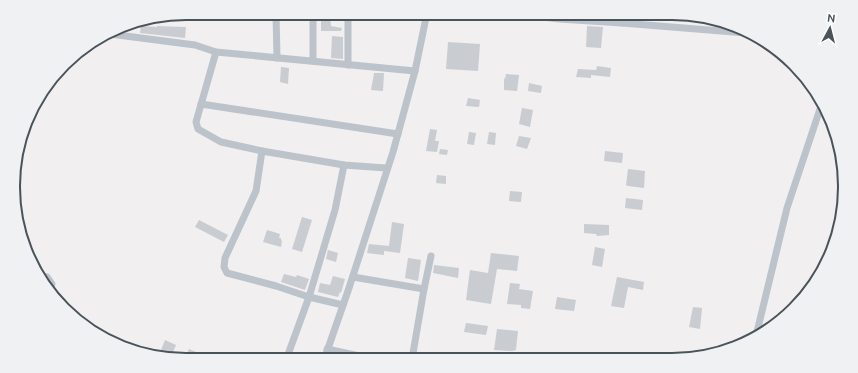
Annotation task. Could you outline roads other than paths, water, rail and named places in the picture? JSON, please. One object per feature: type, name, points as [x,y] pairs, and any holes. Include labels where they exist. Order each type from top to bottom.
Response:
[{"type":"street","points":[[276,20],[277,58]]},
{"type":"street","points":[[313,20],[313,61]]},
{"type":"street","points":[[348,20],[348,65]]},
{"type":"street","points":[[326,353],[353,277],[386,168],[398,134],[415,71],[426,20]]},
{"type":"street","points":[[575,20],[732,32]]},
{"type":"street","points":[[118,35],[195,45],[216,52],[415,71]]},
{"type":"street","points":[[216,52],[196,122],[198,129],[221,142],[262,151],[344,164],[386,168]]},
{"type":"street","points":[[201,104],[398,134]]},
{"type":"street","points":[[758,329],[787,208],[820,110]]},
{"type":"street","points":[[262,151],[256,191],[225,258],[224,267],[227,273],[343,305]]},
{"type":"street","points":[[289,353],[310,297],[335,210],[344,164]]},
{"type":"street","points":[[413,353],[431,256]]},
{"type":"street","points":[[353,277],[424,289]]},
{"type":"street","points":[[327,350],[343,353]]}]
